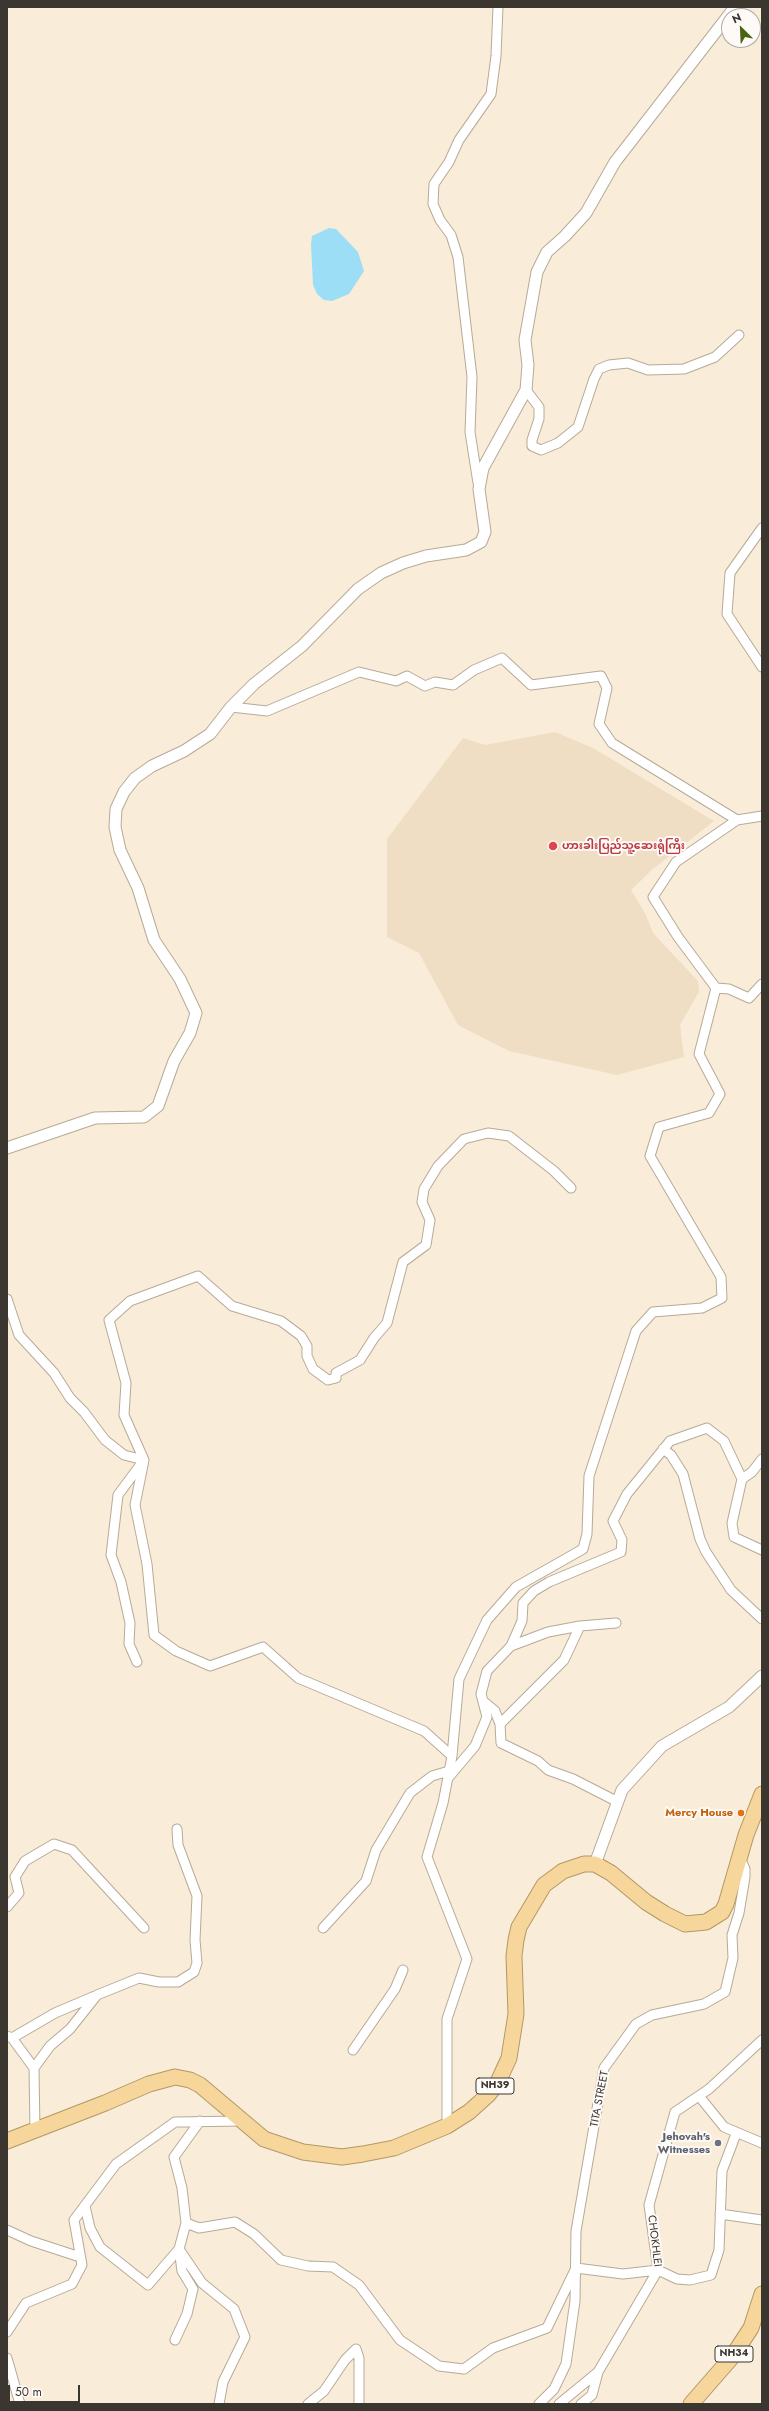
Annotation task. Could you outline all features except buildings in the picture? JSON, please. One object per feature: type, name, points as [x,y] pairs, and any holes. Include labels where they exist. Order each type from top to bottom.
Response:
[{"type":"highway","points":[[595,1864],[611,1873],[646,1902],[665,1914],[686,1924],[706,1922],[722,1912],[741,1860],[746,1835],[762,1794]]},
{"type":"highway","name":"NH39","points":[[7,2141],[154,2082],[175,2077],[190,2080],[200,2085],[264,2139],[303,2152],[342,2156],[394,2148],[447,2126],[469,2112],[488,2095],[498,2082],[509,2058],[516,2014],[514,1956],[516,1940],[519,1927],[528,1910],[544,1885],[554,1876],[572,1867],[584,1864],[595,1864]]},
{"type":"highway","name":"NH34","points":[[691,2404],[728,2363],[751,2328],[762,2294]]},
{"type":"street","points":[[7,1148],[95,1118],[144,1117],[158,1106],[174,1061],[190,1033],[196,1013],[180,979],[154,940],[138,888],[120,850],[115,827],[116,809],[124,792],[135,778],[152,766],[184,752],[210,734],[231,707],[254,684],[302,646],[358,589],[381,573],[403,563],[426,556],[466,550],[481,542],[485,532],[470,432],[472,377],[458,257],[451,235],[440,220],[433,204],[434,184],[449,162],[459,140],[491,94],[496,56],[498,7]]},
{"type":"street","points":[[479,489],[483,468],[526,390],[528,365],[525,340],[536,272],[547,252],[565,236],[586,213],[615,162],[734,7]]},
{"type":"street","points":[[526,390],[539,407],[540,419],[532,440],[532,446],[541,450],[558,443],[578,427],[594,379],[599,369],[610,364],[628,363],[648,370],[684,369],[715,357],[739,335]]},
{"type":"street","points":[[762,528],[730,573],[726,614],[762,667]]},
{"type":"street","points":[[231,707],[267,711],[359,672],[396,681],[407,676],[425,686],[435,682],[453,685],[474,670],[502,658],[531,685],[601,676],[607,688],[599,724],[612,743],[737,820]]},
{"type":"street","points":[[762,816],[737,820],[676,862],[654,897],[678,937],[716,988],[729,989],[749,998],[762,984]]},
{"type":"street","points":[[447,2126],[447,2019],[467,1959],[427,1857],[452,1756],[459,1679],[487,1620],[516,1587],[582,1549],[587,1534],[589,1476],[636,1331],[653,1312],[702,1308],[722,1298],[721,1276],[650,1156],[659,1127],[709,1113],[720,1094],[699,1054],[716,988]]},
{"type":"street","points":[[452,1756],[424,1731],[298,1678],[263,1647],[210,1666],[176,1650],[154,1635],[147,1564],[135,1505],[144,1460],[124,1415],[126,1383],[109,1320],[130,1301],[198,1276],[232,1306],[281,1321],[301,1336],[307,1346],[308,1356],[313,1369],[328,1380],[336,1378],[336,1373],[360,1360],[374,1338],[387,1323],[403,1262],[426,1245],[430,1220],[422,1202],[424,1188],[438,1166],[464,1139],[488,1133],[509,1136],[554,1171],[571,1188]]},
{"type":"street","points":[[7,1299],[19,1335],[54,1373],[70,1398],[84,1412],[105,1440],[124,1455],[144,1460]]},
{"type":"street","points":[[323,1928],[366,1881],[376,1850],[410,1794],[432,1776],[448,1775],[476,1746],[487,1717],[481,1694],[487,1671],[511,1646],[522,1621],[523,1603],[534,1591],[549,1582],[621,1552],[622,1540],[613,1521],[627,1494],[670,1441],[707,1428],[724,1441],[742,1479],[732,1523],[734,1537],[762,1550]]},
{"type":"street","points":[[663,1449],[671,1455],[683,1474],[700,1539],[706,1552],[731,1590],[762,1619]]},
{"type":"street","points":[[742,1479],[752,1472],[762,1459]]},
{"type":"street","points":[[137,1662],[129,1644],[130,1623],[121,1582],[111,1555],[118,1494],[144,1460]]},
{"type":"street","points":[[511,1646],[548,1632],[580,1626],[616,1623]]},
{"type":"street","points":[[500,1724],[564,1660],[580,1626]]},
{"type":"street","points":[[595,1864],[622,1790],[662,1746],[729,1707],[762,1676]]},
{"type":"street","points":[[483,1701],[495,1711],[500,1724],[500,1743],[538,1761],[548,1770],[573,1779],[618,1802]]},
{"type":"street","points":[[35,2131],[34,2068],[10,2037],[55,2013],[139,1978],[159,1982],[178,1982],[194,1972],[198,1964],[195,1940],[197,1896],[178,1845],[177,1829]]},
{"type":"street","points":[[7,1906],[19,1893],[15,1877],[25,1861],[54,1844],[72,1850],[144,1928]]},
{"type":"street","name":"TITA STREET","points":[[539,2404],[554,2389],[566,2364],[575,2301],[576,2231],[604,2068],[636,2024],[652,2015],[704,2004],[725,1992],[733,1958],[732,1935],[738,1914],[745,1877],[745,1868],[741,1860]]},
{"type":"street","points":[[353,2050],[395,1989],[403,1970]]},
{"type":"street","points":[[34,2068],[50,2046],[70,2029],[97,1995]]},
{"type":"street","name":"CHOKHLEI","points":[[559,2404],[598,2372],[658,2270],[649,2205],[675,2112],[710,2089],[762,2040]]},
{"type":"street","points":[[699,2096],[724,2128],[762,2143]]},
{"type":"street","points":[[7,2332],[26,2303],[72,2284],[82,2265],[74,2220],[116,2164],[175,2122],[242,2121]]},
{"type":"street","points":[[175,2340],[187,2314],[193,2289],[182,2271],[179,2249],[186,2223],[182,2188],[174,2157],[200,2122]]},
{"type":"street","points":[[186,2223],[200,2228],[235,2222],[254,2234],[281,2260],[308,2266],[333,2267],[359,2285],[400,2340],[439,2366],[464,2369],[492,2348],[547,2328],[576,2268],[623,2274],[658,2270],[677,2279],[690,2280],[711,2275],[719,2250],[722,2171],[736,2134]]},
{"type":"street","points":[[85,2206],[90,2228],[100,2247],[148,2284],[179,2249]]},
{"type":"street","points":[[720,2214],[762,2220]]},
{"type":"street","points":[[7,2230],[31,2241],[80,2257]]},
{"type":"street","points":[[179,2249],[202,2283],[234,2309],[245,2337],[224,2382],[219,2404]]},
{"type":"street","points":[[308,2404],[324,2391],[345,2360],[356,2349],[359,2358],[360,2404]]},
{"type":"street","points":[[7,2358],[20,2403]]},
{"type":"street","points":[[581,2404],[592,2394],[598,2372]]},
{"type":"street","points":[[7,2386],[20,2403]]},
{"type":"shaded area","points":[[555,732],[593,748],[714,821],[653,869],[631,890],[646,915],[653,933],[698,981],[699,992],[680,1025],[684,1057],[617,1075],[509,1051],[458,1025],[419,953],[387,937],[387,839],[463,738],[485,745]]},
{"type":"water","points":[[329,228],[336,229],[358,252],[364,271],[349,294],[332,301],[324,300],[317,294],[313,285],[311,244],[312,236]]},
{"type":"place","name":"ဟားခါးပြည်သူ့ဆေးရုံကြီး","points":[[553,846]]},
{"type":"place","name":"Mercy House","points":[[741,1813]]},
{"type":"place","name":"Jehovah's Witnesses","points":[[718,2143]]}]
